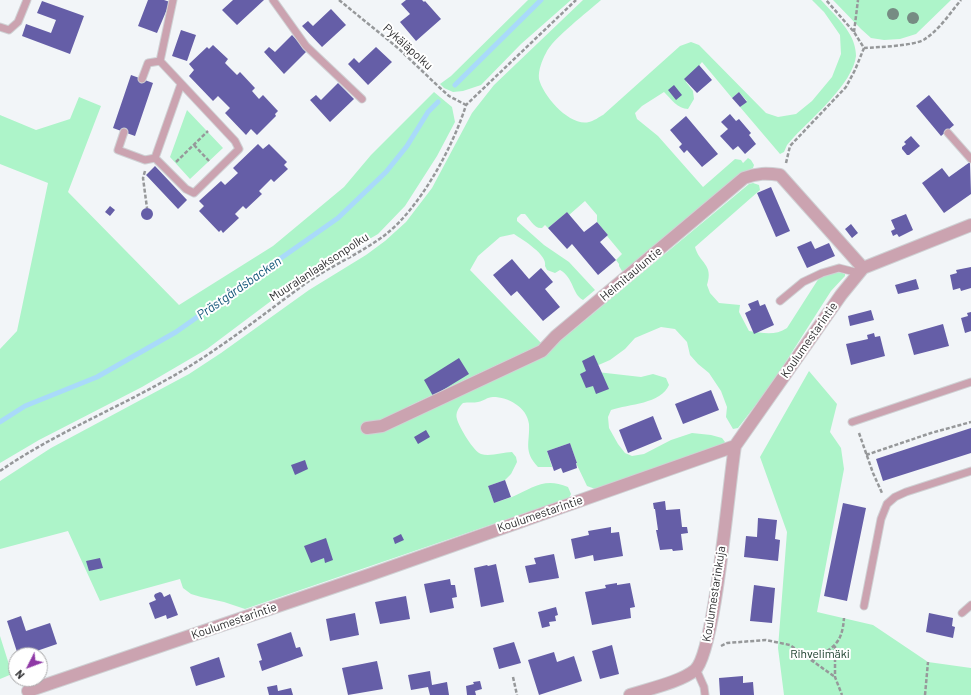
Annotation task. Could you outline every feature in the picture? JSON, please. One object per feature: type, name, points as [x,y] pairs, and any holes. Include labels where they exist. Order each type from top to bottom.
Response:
[{"type":"street","name":"Helmitauluntie","points":[[367,428],[382,426],[542,351],[556,336],[744,178],[759,173],[780,175]]},
{"type":"street","points":[[780,175],[861,271]]},
{"type":"street","name":"Koulumestarintie","points":[[28,691],[369,575],[735,446],[841,295],[861,271],[971,225]]},
{"type":"street","name":"Koulumestarinkuja","points":[[696,669],[702,660],[715,601],[735,446]]},
{"type":"street","points":[[630,695],[675,681],[696,669]]},
{"type":"lane","points":[[0,27],[9,30],[18,22],[27,0]]},
{"type":"lane","points":[[160,61],[173,0]]},
{"type":"lane","points":[[273,0],[306,46],[362,99]]},
{"type":"lane","points":[[142,78],[148,63],[160,61]]},
{"type":"lane","points":[[155,158],[186,189],[194,193],[239,150],[235,141],[160,61]]},
{"type":"lane","points":[[155,158],[181,84]]},
{"type":"lane","points":[[124,132],[118,150],[145,160],[155,158]]},
{"type":"lane","points":[[948,132],[971,159]]},
{"type":"lane","points":[[780,301],[803,282],[822,273],[839,268],[861,271]]},
{"type":"lane","points":[[852,422],[971,382]]},
{"type":"lane","points":[[864,606],[881,519],[887,504],[895,497],[906,492],[971,471]]},
{"type":"lane","points":[[962,613],[971,605]]},
{"type":"lane","points":[[696,669],[704,687],[705,695]]},
{"type":"path","name":"Pykäläpolku","points":[[339,0],[398,48],[449,96],[466,105]]},
{"type":"path","name":"Muuralanlaaksonpolku","points":[[0,471],[61,434],[165,380],[205,357],[311,280],[385,235],[407,214],[438,171],[466,105],[576,0]]},
{"type":"path","points":[[826,0],[854,32],[864,48]]},
{"type":"path","points":[[854,32],[858,0]]},
{"type":"path","points":[[864,48],[896,46],[924,40],[938,27],[960,0]]},
{"type":"path","points":[[780,175],[785,168],[790,146],[846,87],[864,48]]},
{"type":"path","points":[[168,171],[217,122]]},
{"type":"path","points":[[194,145],[218,170]]},
{"type":"path","points":[[145,160],[143,178],[148,208]]},
{"type":"path","points":[[866,455],[931,433],[971,422]]},
{"type":"path","points":[[860,435],[873,473],[887,504]]},
{"type":"path","points":[[842,695],[835,677],[836,645],[843,632],[844,618]]},
{"type":"path","points":[[703,652],[727,643],[766,640],[790,646],[835,677]]},
{"type":"path","points":[[812,661],[836,645]]},
{"type":"path","points":[[925,695],[928,662]]},
{"type":"path","points":[[513,677],[517,695]]},
{"type":"green space","points":[[528,0],[571,0],[521,44],[481,85],[463,91],[453,92],[444,88],[440,84],[451,76]]},
{"type":"green space","points":[[583,0],[601,0],[555,40],[542,62],[539,76],[546,94],[558,109],[574,120],[582,122],[595,120],[603,115],[680,46],[691,42],[699,45],[766,113],[778,117],[796,114],[812,101],[832,77],[841,54],[840,35],[824,12],[812,0],[821,0],[843,24],[853,41],[856,56],[848,77],[831,100],[794,137],[787,145],[784,152],[780,154],[740,107],[747,101],[739,92],[732,98],[702,62],[686,82],[693,91],[694,99],[688,109],[684,109],[678,105],[664,92],[642,106],[635,113],[637,119],[658,136],[703,187],[735,159],[741,160],[743,163],[748,158],[754,165],[753,168],[739,174],[660,243],[622,271],[616,260],[622,254],[597,222],[597,215],[585,201],[569,215],[567,212],[548,228],[545,225],[542,228],[537,227],[525,214],[521,214],[517,218],[517,221],[544,245],[569,262],[595,290],[583,300],[577,294],[571,281],[565,273],[560,270],[555,273],[547,270],[543,257],[529,244],[514,234],[500,237],[478,256],[470,270],[542,344],[409,406],[380,424],[554,346],[749,184],[753,183],[759,185],[760,190],[695,247],[709,272],[707,285],[710,293],[719,303],[740,305],[739,312],[749,331],[769,333],[778,332],[787,328],[819,278],[835,272],[845,274],[845,276],[831,291],[771,385],[738,428],[733,429],[726,417],[727,407],[721,391],[709,373],[690,355],[687,342],[675,329],[661,327],[635,338],[625,349],[610,360],[594,367],[597,372],[641,377],[653,374],[666,378],[669,385],[665,391],[652,400],[611,410],[608,417],[609,428],[625,453],[632,456],[644,454],[671,440],[692,433],[722,438],[725,442],[723,445],[598,490],[587,486],[576,463],[570,443],[547,451],[552,467],[538,467],[530,456],[528,447],[529,424],[527,418],[525,413],[516,404],[499,397],[493,397],[478,402],[463,403],[458,410],[458,423],[475,449],[481,454],[485,455],[512,452],[516,457],[517,462],[511,474],[505,480],[488,486],[494,503],[545,483],[560,484],[568,487],[571,494],[569,498],[245,609],[191,594],[183,588],[180,579],[100,601],[68,531],[0,549],[0,481],[51,448],[189,374],[309,290],[366,255],[385,241],[406,222],[432,188],[472,113],[494,85]]},
{"type":"green space","points":[[833,0],[951,0],[916,34],[900,39],[884,40],[871,38]]},
{"type":"green space","points":[[434,92],[452,107],[455,122],[437,156],[405,206],[378,234],[299,280],[207,349],[142,387],[39,440],[0,463],[0,349],[17,331],[48,183],[0,164],[0,115],[36,130],[70,119],[79,97],[101,106],[68,192],[179,305],[273,246],[344,187],[371,155]]},
{"type":"green space","points":[[187,110],[223,148],[190,179],[170,157]]},
{"type":"green space","name":"Rihvelimäki","points":[[809,371],[837,404],[830,432],[841,448],[844,469],[817,612],[873,625],[928,662],[971,668],[971,695],[784,695],[778,648],[787,532],[760,457]]},
{"type":"green space","points":[[0,636],[8,661],[8,676],[0,679]]},
{"type":"building","points":[[148,0],[164,0],[170,2],[157,33],[138,26]]},
{"type":"building","points":[[233,0],[264,0],[237,25],[222,10]]},
{"type":"building","points":[[406,0],[425,1],[441,19],[416,41],[400,22],[410,14],[401,4]]},
{"type":"building","points":[[42,1],[84,16],[70,54],[22,36],[26,24],[51,33],[56,20],[37,13]]},
{"type":"building","points":[[331,9],[346,25],[322,47],[302,26],[308,21],[313,26]]},
{"type":"building","points":[[181,30],[196,35],[187,61],[172,56]]},
{"type":"building","points":[[292,35],[307,51],[284,74],[264,52],[269,47],[275,52]]},
{"type":"building","points":[[213,45],[228,59],[225,63],[237,75],[240,72],[255,88],[252,91],[259,99],[263,95],[278,111],[275,114],[276,116],[257,135],[251,129],[246,135],[225,113],[230,108],[218,96],[213,101],[189,76],[194,70],[189,64],[207,47],[209,49]]},
{"type":"building","points":[[376,47],[392,62],[368,85],[348,64],[354,58],[359,63]]},
{"type":"building","points":[[699,65],[712,80],[697,93],[684,79]]},
{"type":"building","points":[[131,75],[153,83],[135,136],[113,128]]},
{"type":"building","points":[[338,83],[354,99],[330,122],[310,100],[316,95],[321,100]]},
{"type":"building","points":[[674,85],[682,95],[676,100],[668,90]]},
{"type":"building","points":[[739,92],[747,102],[740,107],[732,98]]},
{"type":"building","points":[[929,95],[954,125],[941,136],[916,106]]},
{"type":"building","points":[[730,114],[736,121],[739,119],[751,133],[749,135],[756,144],[745,154],[738,146],[733,150],[720,136],[728,129],[721,122]]},
{"type":"building","points":[[686,116],[718,154],[702,167],[687,150],[684,153],[679,147],[682,144],[670,130]]},
{"type":"building","points":[[911,136],[920,146],[907,155],[902,147],[906,144],[904,142]]},
{"type":"building","points":[[258,144],[263,149],[269,144],[287,162],[284,165],[288,169],[274,182],[271,179],[259,191],[262,194],[246,209],[243,206],[235,214],[239,218],[223,233],[221,230],[219,232],[199,211],[204,206],[199,201],[221,181],[225,185],[238,173],[233,168]]},
{"type":"building","points":[[970,162],[971,194],[944,213],[922,183],[942,168],[949,177]]},
{"type":"building","points":[[155,166],[187,200],[178,209],[146,175]]},
{"type":"building","points":[[771,187],[790,231],[776,237],[757,193]]},
{"type":"building","points":[[110,206],[115,210],[110,216],[105,212]]},
{"type":"building","points":[[149,208],[152,209],[152,219],[145,220],[142,219],[141,212],[142,209]]},
{"type":"building","points":[[567,212],[584,232],[597,222],[608,235],[600,242],[616,260],[598,275],[572,244],[567,249],[548,228]]},
{"type":"building","points":[[906,214],[913,230],[899,237],[897,234],[893,236],[891,231],[895,229],[891,220]]},
{"type":"building","points":[[851,224],[858,233],[852,238],[845,229]]},
{"type":"building","points":[[811,241],[815,249],[829,243],[835,256],[807,268],[797,247]]},
{"type":"building","points":[[512,259],[529,279],[541,268],[553,282],[545,289],[560,307],[543,321],[517,291],[511,296],[493,275]]},
{"type":"building","points":[[971,267],[971,288],[961,291],[960,288],[953,290],[950,275],[957,273],[956,270]]},
{"type":"building","points":[[916,279],[919,289],[898,294],[895,285]]},
{"type":"building","points":[[758,300],[760,306],[765,304],[774,325],[754,334],[745,313],[751,310],[748,304]]},
{"type":"building","points":[[871,310],[874,320],[850,326],[848,316]]},
{"type":"building","points":[[971,312],[971,331],[965,333],[961,318],[968,316],[967,313]]},
{"type":"building","points":[[943,324],[949,346],[914,355],[908,334]]},
{"type":"building","points":[[874,333],[875,337],[880,336],[885,356],[851,365],[846,344],[868,339],[867,335]]},
{"type":"building","points":[[594,355],[609,389],[596,394],[593,386],[586,388],[580,374],[586,371],[582,361]]},
{"type":"building","points":[[459,358],[469,374],[433,396],[424,380]]},
{"type":"building","points":[[711,390],[719,410],[683,424],[675,404]]},
{"type":"building","points":[[653,416],[662,439],[628,453],[619,430]]},
{"type":"building","points":[[971,428],[971,453],[883,481],[876,459]]},
{"type":"building","points":[[426,430],[430,437],[418,444],[414,437]]},
{"type":"building","points":[[570,443],[577,463],[577,468],[563,473],[561,468],[554,471],[547,451]]},
{"type":"building","points":[[305,460],[308,469],[295,475],[291,465]]},
{"type":"building","points":[[505,480],[511,497],[494,503],[488,486]]},
{"type":"building","points":[[665,501],[666,510],[680,509],[682,527],[687,527],[688,533],[681,534],[683,550],[660,550],[653,503]]},
{"type":"building","points":[[843,503],[866,508],[847,601],[824,596]]},
{"type":"building","points":[[758,518],[777,520],[775,539],[780,540],[778,561],[744,557],[746,536],[757,537]]},
{"type":"building","points":[[611,527],[611,533],[619,532],[623,556],[594,561],[593,555],[575,559],[571,539],[589,535],[588,531]]},
{"type":"building","points":[[401,534],[404,540],[395,544],[393,538]]},
{"type":"building","points":[[326,538],[333,560],[325,563],[324,558],[311,563],[304,546]]},
{"type":"building","points":[[554,554],[559,578],[529,583],[525,566],[536,564],[534,558]]},
{"type":"building","points":[[100,558],[103,568],[89,571],[86,561]]},
{"type":"building","points":[[496,564],[504,602],[481,607],[474,568]]},
{"type":"building","points":[[450,579],[451,585],[455,585],[457,597],[452,598],[454,608],[430,613],[424,584]]},
{"type":"building","points":[[617,583],[617,585],[630,583],[635,607],[630,608],[631,618],[592,625],[585,592],[606,588],[605,585]]},
{"type":"building","points":[[754,585],[775,588],[772,623],[750,621]]},
{"type":"building","points":[[160,592],[164,597],[170,594],[178,615],[167,619],[166,615],[155,619],[149,603],[156,600],[154,596],[155,594]]},
{"type":"building","points":[[406,596],[410,619],[380,624],[375,602]]},
{"type":"building","points":[[556,607],[558,615],[555,616],[556,621],[549,622],[550,626],[542,628],[538,612]]},
{"type":"building","points":[[355,613],[359,635],[330,641],[326,619]]},
{"type":"building","points":[[929,613],[953,618],[952,626],[955,627],[953,638],[926,632]]},
{"type":"building","points":[[21,616],[26,631],[50,623],[57,644],[48,647],[15,647],[7,621]]},
{"type":"building","points":[[291,632],[296,648],[300,647],[303,656],[262,671],[259,661],[262,660],[257,644]]},
{"type":"building","points":[[514,642],[521,663],[499,669],[493,648]]},
{"type":"building","points":[[612,645],[619,674],[600,679],[592,651]]},
{"type":"building","points":[[554,652],[557,662],[574,656],[582,681],[539,695],[528,660]]},
{"type":"building","points":[[219,657],[225,677],[196,686],[190,667]]},
{"type":"building","points":[[377,661],[383,689],[348,695],[342,668]]},
{"type":"building","points":[[430,671],[432,685],[447,682],[449,695],[430,695],[428,687],[411,690],[408,675]]},
{"type":"building","points":[[743,676],[743,683],[753,682],[754,695],[720,695],[719,678]]},
{"type":"building","points":[[480,681],[482,689],[475,691],[476,695],[467,695],[466,686],[474,684],[473,682]]},
{"type":"building","points":[[277,685],[278,691],[291,688],[293,695],[269,695],[267,687]]},
{"type":"waterway","name":"Prästgårdsbacken","points":[[455,85],[541,0]]},
{"type":"waterway","name":"Prästgårdsbacken","points":[[0,422],[25,406],[97,377],[176,332],[338,218],[386,172],[407,146],[428,112],[438,102]]}]
